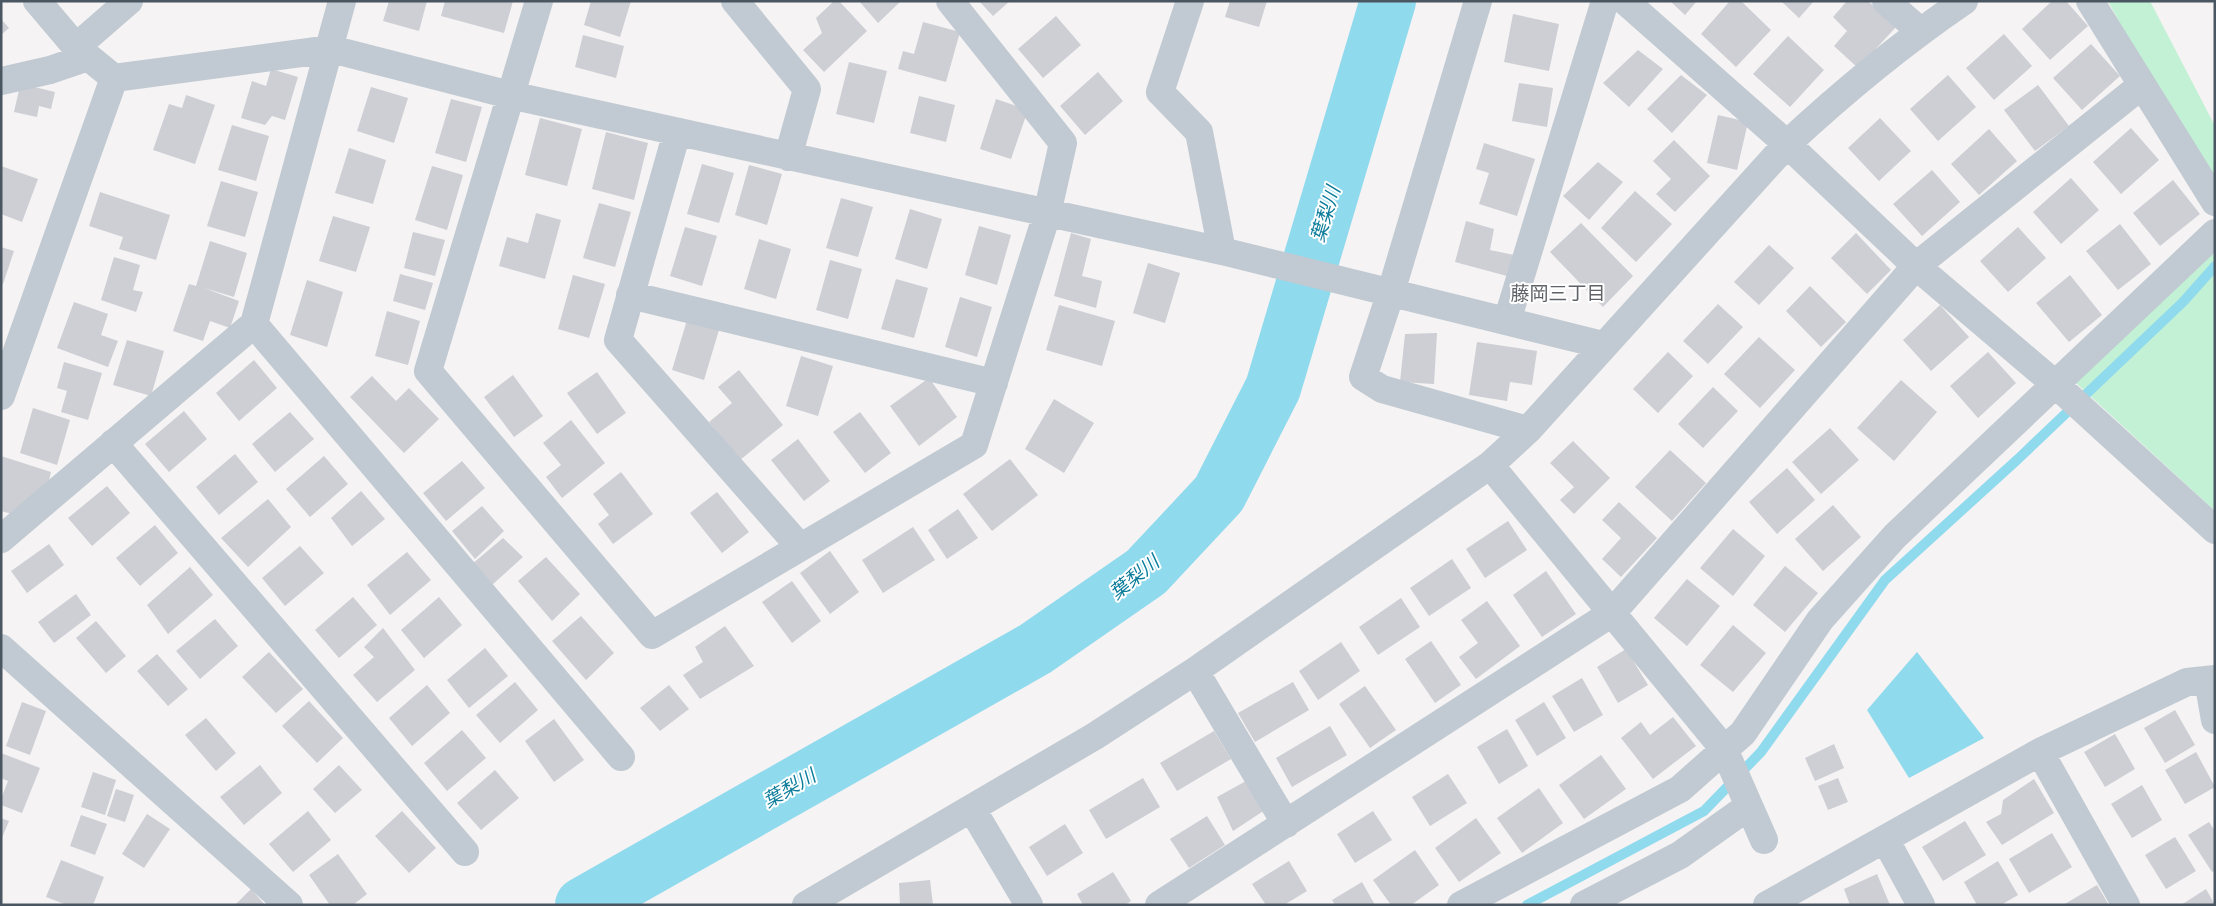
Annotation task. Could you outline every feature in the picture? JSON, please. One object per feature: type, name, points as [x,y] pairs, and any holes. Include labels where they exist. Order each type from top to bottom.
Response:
[{"type":"street","points":[[37,1],[82,52],[114,78],[331,49],[510,95],[1222,251],[1603,345]]},
{"type":"street","points":[[1,81],[50,70],[82,52],[128,1]]},
{"type":"street","points":[[539,1],[428,371],[652,634],[974,444],[1047,214],[1063,143],[950,1]]},
{"type":"street","points":[[735,1],[807,89],[788,157]]},
{"type":"street","points":[[1190,1],[1160,92],[1199,132],[1222,251]]},
{"type":"street","points":[[1478,1],[1391,292],[1363,377],[1382,389],[1528,430]]},
{"type":"street","points":[[1507,321],[1605,1]]},
{"type":"street","points":[[1624,1],[1787,144],[1916,266],[2055,384],[2215,530]]},
{"type":"street","points":[[1886,1],[1920,31]]},
{"type":"street","points":[[806,905],[1095,736],[1195,671],[1490,465],[1528,430],[1787,144],[1829,104],[1920,31],[1964,1]]},
{"type":"street","points":[[2090,1],[2215,202]]},
{"type":"street","points":[[1,539],[254,324],[331,49],[336,5]]},
{"type":"street","points":[[1,396],[114,78]]},
{"type":"street","points":[[1159,905],[1612,613],[1916,266],[2142,85]]},
{"type":"street","points":[[677,132],[618,340],[800,547]]},
{"type":"street","points":[[1461,905],[1680,789],[1742,733],[1820,620],[1895,536],[2215,232]]},
{"type":"street","points":[[630,295],[994,383]]},
{"type":"street","points":[[254,324],[621,757]]},
{"type":"street","points":[[113,443],[465,852]]},
{"type":"street","points":[[1490,465],[1724,749],[1764,840]]},
{"type":"street","points":[[1,648],[289,905]]},
{"type":"street","points":[[1195,671],[1286,824]]},
{"type":"street","points":[[1767,905],[2040,752],[2187,682],[2211,679],[2215,720]]},
{"type":"street","points":[[2040,752],[2126,905]]},
{"type":"street","points":[[1584,905],[1680,855],[1749,806]]},
{"type":"street","points":[[972,809],[1029,905]]},
{"type":"street","points":[[1885,839],[1921,905]]},
{"type":"green space","points":[[2108,1],[2150,1],[2215,126],[2215,199]]},
{"type":"green space","points":[[2215,234],[2215,511],[2074,381]]},
{"type":"water","points":[[1917,652],[1984,738],[1909,778],[1867,710]]},
{"type":"building","points":[[389,1],[427,1],[419,31],[383,21]]},
{"type":"building","points":[[445,1],[513,1],[504,33],[441,16]]},
{"type":"building","points":[[591,1],[631,1],[620,37],[584,25]]},
{"type":"building","points":[[834,1],[839,1],[867,31],[824,72],[803,50],[822,33],[816,18]]},
{"type":"building","points":[[859,1],[901,1],[878,23]]},
{"type":"building","points":[[979,1],[1010,1],[993,16]]},
{"type":"building","points":[[1230,1],[1267,1],[1259,27],[1225,17]]},
{"type":"building","points":[[1670,1],[1697,1],[1685,15]]},
{"type":"building","points":[[1730,1],[1741,1],[1771,30],[1736,67],[1701,34]]},
{"type":"building","points":[[1781,1],[1814,1],[1799,18]]},
{"type":"building","points":[[1847,1],[1868,1],[1896,27],[1858,68],[1834,46],[1847,31],[1833,17]]},
{"type":"building","points":[[2052,1],[2066,1],[2088,26],[2050,60],[2022,29]]},
{"type":"building","points":[[1513,14],[1559,24],[1549,71],[1504,62]]},
{"type":"building","points":[[1056,16],[1081,45],[1043,78],[1018,49]]},
{"type":"building","points":[[1,19],[9,28],[1,35]]},
{"type":"building","points":[[923,22],[960,32],[946,82],[898,69],[903,51],[914,54]]},
{"type":"building","points":[[2004,34],[2032,66],[1994,100],[1966,68]]},
{"type":"building","points":[[583,35],[624,46],[616,78],[575,67]]},
{"type":"building","points":[[1788,36],[1824,70],[1790,107],[1753,74]]},
{"type":"building","points":[[2091,44],[2120,76],[2082,110],[2053,78]]},
{"type":"building","points":[[1638,50],[1663,69],[1629,107],[1603,83]]},
{"type":"building","points":[[849,62],[887,71],[874,123],[836,114]]},
{"type":"building","points":[[271,69],[298,77],[285,120],[272,116],[265,125],[241,118],[252,81],[266,86]]},
{"type":"building","points":[[1098,72],[1123,101],[1085,135],[1060,106]]},
{"type":"building","points":[[1681,75],[1707,95],[1672,133],[1647,109]]},
{"type":"building","points":[[1948,75],[1976,107],[1938,141],[1910,109]]},
{"type":"building","points":[[1519,83],[1553,88],[1547,127],[1512,121]]},
{"type":"building","points":[[2038,85],[2069,126],[2035,151],[2004,110]]},
{"type":"building","points":[[30,86],[55,92],[51,109],[39,106],[37,117],[14,112],[19,90]]},
{"type":"building","points":[[371,87],[408,98],[394,143],[357,131]]},
{"type":"building","points":[[186,95],[215,105],[195,164],[153,150],[169,104],[182,108]]},
{"type":"building","points":[[919,96],[955,105],[946,142],[910,133]]},
{"type":"building","points":[[451,99],[482,107],[466,162],[435,153]]},
{"type":"building","points":[[996,99],[1028,110],[1011,159],[980,149]]},
{"type":"building","points":[[1718,115],[1748,122],[1737,170],[1707,163]]},
{"type":"building","points":[[540,118],[582,129],[567,186],[525,175]]},
{"type":"building","points":[[1880,118],[1911,151],[1879,181],[1848,148]]},
{"type":"building","points":[[232,125],[269,136],[256,181],[218,170]]},
{"type":"building","points":[[2131,128],[2159,160],[2121,194],[2093,162]]},
{"type":"building","points":[[1989,129],[2017,161],[1979,195],[1951,164]]},
{"type":"building","points":[[606,132],[648,143],[634,200],[592,189]]},
{"type":"building","points":[[1674,140],[1710,176],[1675,212],[1656,194],[1671,179],[1653,161]]},
{"type":"building","points":[[1484,143],[1535,159],[1517,216],[1479,204],[1489,173],[1476,169]]},
{"type":"building","points":[[349,148],[386,160],[373,204],[335,193]]},
{"type":"building","points":[[1598,162],[1623,182],[1589,220],[1563,196]]},
{"type":"building","points":[[702,164],[734,173],[719,223],[687,214]]},
{"type":"building","points":[[749,165],[782,174],[767,225],[735,215]]},
{"type":"building","points":[[1,166],[38,179],[22,222],[1,214]]},
{"type":"building","points":[[432,166],[463,175],[447,230],[415,220]]},
{"type":"building","points":[[1932,170],[1960,202],[1922,236],[1893,204]]},
{"type":"building","points":[[2071,178],[2099,210],[2061,244],[2033,212]]},
{"type":"building","points":[[2173,180],[2200,214],[2160,246],[2133,213]]},
{"type":"building","points":[[221,181],[258,192],[245,237],[207,226]]},
{"type":"building","points":[[1635,191],[1672,224],[1636,262],[1601,228]]},
{"type":"building","points":[[100,192],[170,215],[156,260],[119,249],[123,237],[89,226]]},
{"type":"building","points":[[841,198],[873,207],[858,257],[826,248]]},
{"type":"building","points":[[599,203],[631,212],[615,267],[583,258]]},
{"type":"building","points":[[910,209],[942,219],[927,269],[895,259]]},
{"type":"building","points":[[536,213],[561,220],[545,279],[499,266],[507,237],[528,243]]},
{"type":"building","points":[[333,216],[370,227],[356,272],[319,261]]},
{"type":"building","points":[[1466,221],[1494,229],[1490,250],[1514,255],[1507,276],[1455,262]]},
{"type":"building","points":[[1581,223],[1633,276],[1603,307],[1550,252]]},
{"type":"building","points":[[2120,224],[2151,264],[2118,290],[2086,251]]},
{"type":"building","points":[[979,226],[1011,235],[997,285],[965,275]]},
{"type":"building","points":[[685,227],[717,236],[702,286],[670,276]]},
{"type":"building","points":[[2018,227],[2046,258],[2008,292],[1980,261]]},
{"type":"building","points":[[413,232],[445,240],[435,276],[404,268]]},
{"type":"building","points":[[1071,233],[1091,239],[1082,276],[1102,281],[1096,308],[1054,296]]},
{"type":"building","points":[[1856,233],[1891,270],[1867,294],[1831,258]]},
{"type":"building","points":[[759,239],[791,249],[776,299],[744,289]]},
{"type":"building","points":[[210,241],[247,253],[234,297],[204,288],[239,301],[230,328],[210,321],[203,341],[173,331],[189,284],[196,286]]},
{"type":"building","points":[[1769,245],[1794,268],[1759,305],[1734,282]]},
{"type":"building","points":[[1,247],[14,251],[3,284],[1,284]]},
{"type":"building","points":[[114,257],[140,265],[133,290],[143,292],[136,312],[101,300]]},
{"type":"building","points":[[830,260],[862,269],[848,319],[816,310]]},
{"type":"building","points":[[1148,263],[1180,273],[1165,323],[1133,313]]},
{"type":"building","points":[[400,274],[433,283],[425,310],[393,301]]},
{"type":"building","points":[[573,275],[605,284],[589,338],[558,329]]},
{"type":"building","points":[[2070,275],[2102,315],[2069,342],[2036,303]]},
{"type":"building","points":[[896,279],[928,288],[914,338],[881,329]]},
{"type":"building","points":[[307,280],[343,292],[327,347],[290,335]]},
{"type":"building","points":[[1810,286],[1846,322],[1821,347],[1786,311]]},
{"type":"building","points":[[960,297],[992,307],[977,357],[945,347]]},
{"type":"building","points":[[74,302],[108,314],[101,335],[118,341],[108,367],[57,348]]},
{"type":"building","points":[[1718,304],[1743,327],[1708,364],[1683,341]]},
{"type":"building","points":[[1059,305],[1115,321],[1102,366],[1046,350]]},
{"type":"building","points":[[1940,305],[1969,337],[1931,371],[1903,340]]},
{"type":"building","points":[[387,311],[420,321],[408,365],[375,356]]},
{"type":"building","points":[[687,320],[719,330],[704,380],[672,370]]},
{"type":"building","points":[[1437,333],[1434,384],[1400,382],[1405,334]]},
{"type":"building","points":[[1759,337],[1795,370],[1760,408],[1724,374]]},
{"type":"building","points":[[127,340],[164,351],[151,396],[113,385]]},
{"type":"building","points":[[1477,342],[1537,351],[1532,385],[1510,382],[1507,401],[1469,395]]},
{"type":"building","points":[[1668,352],[1693,376],[1658,413],[1633,389]]},
{"type":"building","points":[[1988,352],[2016,383],[1978,418],[1950,386]]},
{"type":"building","points":[[801,356],[833,366],[818,416],[786,406]]},
{"type":"building","points":[[254,360],[277,388],[239,421],[216,393]]},
{"type":"building","points":[[64,362],[102,373],[88,420],[61,412],[67,391],[57,388]]},
{"type":"building","points":[[739,370],[783,425],[740,460],[709,422],[732,403],[718,387]]},
{"type":"building","points":[[597,372],[626,413],[597,434],[567,393]]},
{"type":"building","points":[[513,375],[543,416],[514,437],[484,397]]},
{"type":"building","points":[[372,376],[396,401],[409,388],[439,419],[404,453],[350,397]]},
{"type":"building","points":[[929,378],[957,417],[919,446],[890,406]]},
{"type":"building","points":[[1901,380],[1937,412],[1894,461],[1857,428]]},
{"type":"building","points":[[1713,387],[1738,411],[1703,448],[1678,424]]},
{"type":"building","points":[[1054,399],[1094,423],[1064,473],[1025,449]]},
{"type":"building","points":[[33,408],[70,420],[57,465],[20,453]]},
{"type":"building","points":[[184,411],[207,439],[169,472],[145,444]]},
{"type":"building","points":[[290,412],[314,439],[275,472],[252,444]]},
{"type":"building","points":[[860,412],[891,453],[865,473],[833,432]]},
{"type":"building","points":[[571,420],[605,463],[562,498],[546,477],[561,465],[543,443]]},
{"type":"building","points":[[1830,428],[1859,460],[1821,494],[1792,462]]},
{"type":"building","points":[[798,439],[830,481],[804,501],[771,460]]},
{"type":"building","points":[[1573,441],[1610,478],[1574,514],[1560,500],[1574,487],[1550,463]]},
{"type":"building","points":[[1670,450],[1706,483],[1672,521],[1635,487]]},
{"type":"building","points":[[235,454],[258,482],[219,515],[196,487]]},
{"type":"building","points":[[1,456],[51,472],[48,485],[12,514],[1,511]]},
{"type":"building","points":[[324,456],[348,484],[310,517],[286,489]]},
{"type":"building","points":[[1010,459],[1038,495],[992,531],[963,494]]},
{"type":"building","points":[[462,461],[485,488],[446,521],[423,493]]},
{"type":"building","points":[[1787,468],[1815,500],[1777,534],[1749,502]]},
{"type":"building","points":[[621,472],[653,514],[613,544],[598,524],[609,515],[593,494]]},
{"type":"building","points":[[107,486],[130,513],[92,546],[68,518]]},
{"type":"building","points":[[361,491],[385,519],[352,546],[331,518]]},
{"type":"building","points":[[717,492],[749,532],[722,553],[690,513]]},
{"type":"building","points":[[268,499],[291,527],[248,567],[221,538]]},
{"type":"building","points":[[1619,502],[1657,538],[1621,577],[1602,559],[1621,538],[1602,520]]},
{"type":"building","points":[[1833,505],[1861,537],[1823,571],[1795,539]]},
{"type":"building","points":[[482,506],[504,531],[475,559],[452,531]]},
{"type":"building","points":[[958,509],[978,538],[947,559],[928,530]]},
{"type":"building","points":[[1508,521],[1527,550],[1485,578],[1466,549]]},
{"type":"building","points":[[155,525],[178,553],[140,586],[116,558]]},
{"type":"building","points":[[913,527],[935,560],[883,593],[862,560]]},
{"type":"building","points":[[1733,529],[1765,556],[1733,596],[1700,568]]},
{"type":"building","points":[[503,538],[523,557],[492,585],[472,564]]},
{"type":"building","points":[[49,544],[64,565],[27,593],[11,571]]},
{"type":"building","points":[[300,546],[324,573],[285,606],[262,578]]},
{"type":"building","points":[[830,551],[859,592],[830,614],[800,573]]},
{"type":"building","points":[[407,552],[431,580],[390,615],[367,585]]},
{"type":"building","points":[[546,557],[580,594],[552,621],[518,581]]},
{"type":"building","points":[[1452,559],[1471,588],[1429,616],[1410,588]]},
{"type":"building","points":[[1785,566],[1818,593],[1785,632],[1753,605]]},
{"type":"building","points":[[190,567],[213,595],[168,634],[147,605]]},
{"type":"building","points":[[1546,571],[1576,614],[1542,637],[1513,595]]},
{"type":"building","points":[[1687,579],[1720,606],[1687,646],[1654,618]]},
{"type":"building","points":[[792,581],[821,621],[792,643],[762,602]]},
{"type":"building","points":[[76,594],[91,615],[54,643],[38,622]]},
{"type":"building","points":[[353,597],[377,625],[339,658],[315,630]]},
{"type":"building","points":[[439,597],[462,625],[424,658],[401,630]]},
{"type":"building","points":[[1401,598],[1420,627],[1378,655],[1359,627]]},
{"type":"building","points":[[1487,601],[1520,646],[1476,679],[1459,657],[1478,643],[1461,620]]},
{"type":"building","points":[[581,616],[614,653],[586,680],[552,641]]},
{"type":"building","points":[[215,619],[238,646],[200,679],[176,651]]},
{"type":"building","points":[[96,621],[126,656],[106,673],[76,638]]},
{"type":"building","points":[[1733,625],[1766,653],[1733,692],[1700,665]]},
{"type":"building","points":[[725,626],[754,666],[700,699],[683,675],[703,662],[695,647]]},
{"type":"building","points":[[383,628],[415,670],[377,702],[353,675],[374,657],[364,647]]},
{"type":"building","points":[[1431,641],[1461,685],[1435,703],[1405,659]]},
{"type":"building","points":[[1341,642],[1360,671],[1318,700],[1299,671]]},
{"type":"building","points":[[485,648],[508,676],[469,708],[447,680]]},
{"type":"building","points":[[1626,649],[1648,685],[1618,703],[1597,667]]},
{"type":"building","points":[[269,652],[303,689],[276,713],[242,677]]},
{"type":"building","points":[[157,654],[188,689],[168,706],[137,671]]},
{"type":"building","points":[[1582,678],[1603,715],[1574,732],[1552,696]]},
{"type":"building","points":[[515,682],[538,710],[500,743],[476,715]]},
{"type":"building","points":[[1293,682],[1309,710],[1255,742],[1238,713]]},
{"type":"building","points":[[427,685],[450,713],[412,746],[389,718]]},
{"type":"building","points":[[669,685],[689,709],[660,731],[640,708]]},
{"type":"building","points":[[1365,686],[1396,730],[1370,748],[1339,704]]},
{"type":"building","points":[[309,701],[343,738],[317,763],[282,726]]},
{"type":"building","points":[[22,702],[46,711],[30,755],[6,746]]},
{"type":"building","points":[[1544,702],[1566,738],[1537,756],[1515,720]]},
{"type":"building","points":[[2175,710],[2195,745],[2165,763],[2144,728]]},
{"type":"building","points":[[1673,717],[1696,746],[1653,779],[1621,738],[1641,722],[1650,735]]},
{"type":"building","points":[[206,718],[236,753],[216,771],[185,735]]},
{"type":"building","points":[[554,719],[584,760],[554,782],[525,741]]},
{"type":"building","points":[[1330,726],[1347,755],[1292,787],[1276,758]]},
{"type":"building","points":[[1507,729],[1528,766],[1499,784],[1477,747]]},
{"type":"building","points":[[462,730],[486,758],[447,791],[424,763]]},
{"type":"building","points":[[1214,731],[1231,759],[1177,791],[1160,763]]},
{"type":"building","points":[[2115,734],[2135,769],[2105,787],[2084,752]]},
{"type":"building","points":[[1834,744],[1844,768],[1815,781],[1805,758]]},
{"type":"building","points":[[2196,752],[2215,787],[2185,804],[2165,770]]},
{"type":"building","points":[[1,753],[40,768],[22,813],[1,805],[1,799],[8,781],[1,778]]},
{"type":"building","points":[[1601,755],[1626,789],[1584,819],[1559,785]]},
{"type":"building","points":[[260,765],[282,793],[244,825],[220,797]]},
{"type":"building","points":[[339,765],[362,790],[335,813],[313,789]]},
{"type":"building","points":[[495,770],[519,798],[481,830],[457,803]]},
{"type":"building","points":[[93,772],[116,780],[105,815],[81,807]]},
{"type":"building","points":[[1448,774],[1467,803],[1430,826],[1412,797]]},
{"type":"building","points":[[1143,778],[1160,807],[1106,839],[1089,810]]},
{"type":"building","points":[[1838,778],[1848,802],[1828,810],[1818,786]]},
{"type":"building","points":[[2034,779],[2054,813],[2002,845],[1986,822],[2001,814],[2003,800]]},
{"type":"building","points":[[1246,781],[1265,810],[1233,831],[1217,797]]},
{"type":"building","points":[[2142,785],[2162,820],[2132,838],[2111,804]]},
{"type":"building","points":[[1539,788],[1563,823],[1522,853],[1497,818]]},
{"type":"building","points":[[116,789],[134,795],[125,822],[107,816]]},
{"type":"building","points":[[308,811],[331,840],[293,872],[269,844]]},
{"type":"building","points":[[402,811],[436,848],[409,873],[375,836]]},
{"type":"building","points":[[1373,811],[1392,840],[1355,863],[1337,834]]},
{"type":"building","points":[[147,814],[170,829],[144,868],[122,854]]},
{"type":"building","points":[[81,815],[107,824],[95,855],[70,846]]},
{"type":"building","points":[[1207,816],[1225,845],[1189,868],[1170,839]]},
{"type":"building","points":[[1,818],[9,821],[1,840]]},
{"type":"building","points":[[1476,818],[1501,853],[1459,882],[1435,848]]},
{"type":"building","points":[[1965,821],[1986,855],[1943,881],[1922,847]]},
{"type":"building","points":[[2209,822],[2215,831],[2215,870],[2212,872],[2188,835]]},
{"type":"building","points":[[1065,824],[1083,853],[1047,876],[1029,847]]},
{"type":"building","points":[[2052,833],[2072,867],[2029,893],[2009,859]]},
{"type":"building","points":[[2175,837],[2196,871],[2166,889],[2145,855]]},
{"type":"building","points":[[1415,850],[1439,885],[1411,905],[1391,905],[1373,880]]},
{"type":"building","points":[[338,854],[367,894],[353,905],[330,905],[309,875]]},
{"type":"building","points":[[61,860],[104,877],[93,905],[67,905],[46,897]]},
{"type":"building","points":[[1289,861],[1307,891],[1284,905],[1266,905],[1252,884]]},
{"type":"building","points":[[1998,861],[2018,895],[2001,905],[1977,905],[1964,882]]},
{"type":"building","points":[[1113,872],[1131,901],[1125,905],[1083,905],[1077,894]]},
{"type":"building","points":[[1877,874],[1890,905],[1850,905],[1844,889]]},
{"type":"building","points":[[930,880],[933,905],[900,905],[899,883]]},
{"type":"building","points":[[1362,882],[1375,905],[1335,905],[1332,900]]},
{"type":"building","points":[[2097,885],[2109,905],[2063,905]]},
{"type":"building","points":[[251,889],[265,905],[235,905]]},
{"type":"building","points":[[2206,889],[2215,905],[2181,905]]},
{"type":"waterway","name":"葉梨川","points":[[583,905],[1035,649],[1146,572],[1219,494],[1273,388],[1388,1]]},
{"type":"waterway","points":[[1527,905],[1704,811],[1761,752],[1885,580],[2018,459],[2183,302],[2215,266]]},
{"type":"district","name":"藤岡三丁目","points":[[1558,293]]}]
